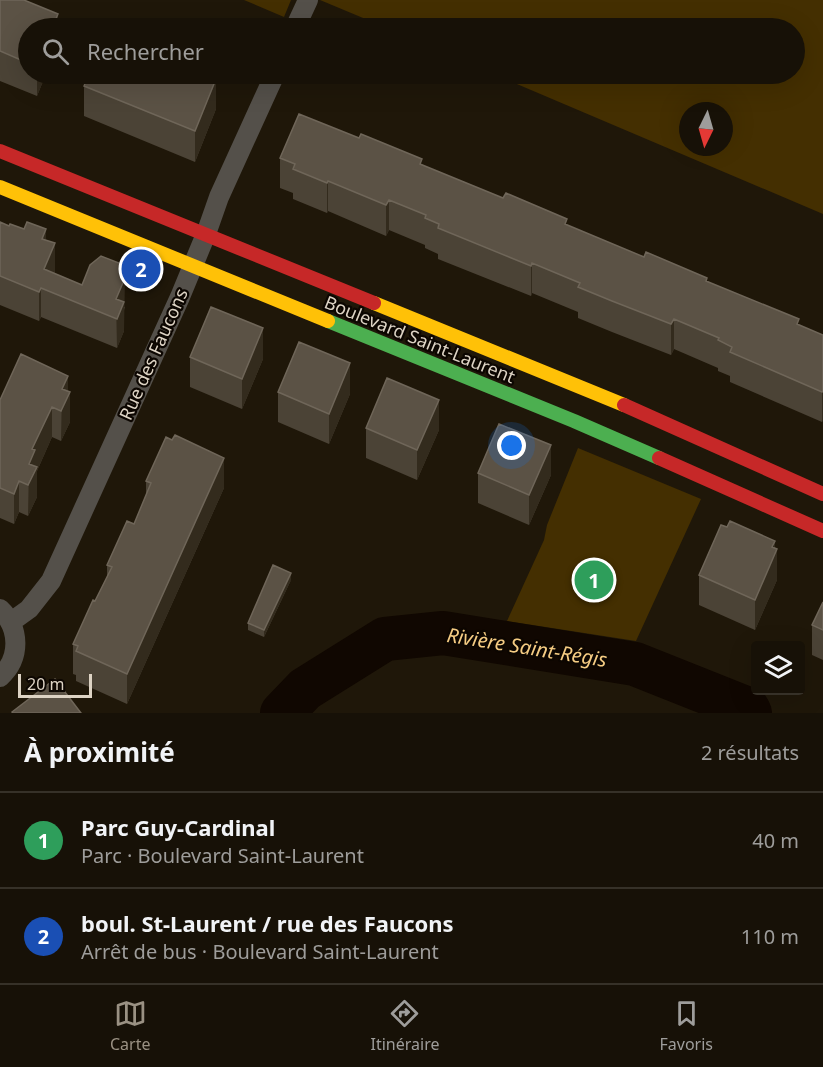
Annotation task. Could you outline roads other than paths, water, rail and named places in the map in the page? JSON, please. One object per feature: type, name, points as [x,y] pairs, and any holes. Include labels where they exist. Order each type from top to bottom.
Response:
[{"type":"street","points":[[300,18],[308,0]]},
{"type":"street","name":"Rue des Faucons","points":[[0,676],[11,663],[16,650],[16,635],[6,615],[29,609],[51,581],[192,267],[219,196],[270,84]]},
{"type":"street","name":"Boulevard Saint-Laurent","points":[[0,151],[637,410],[823,494]]},
{"type":"street","name":"Boulevard Saint-Laurent","points":[[0,187],[584,426],[823,531]]},
{"type":"waterway","name":"Rivière Saint-Régis","points":[[282,713],[305,689],[385,639],[443,633],[635,664],[748,709],[750,713]]},
{"type":"place","name":"boul. St-Laurent / rue des Faucons","points":[[141,269]]},
{"type":"place","name":"Parc Guy-Cardinal","points":[[594,580]]}]
